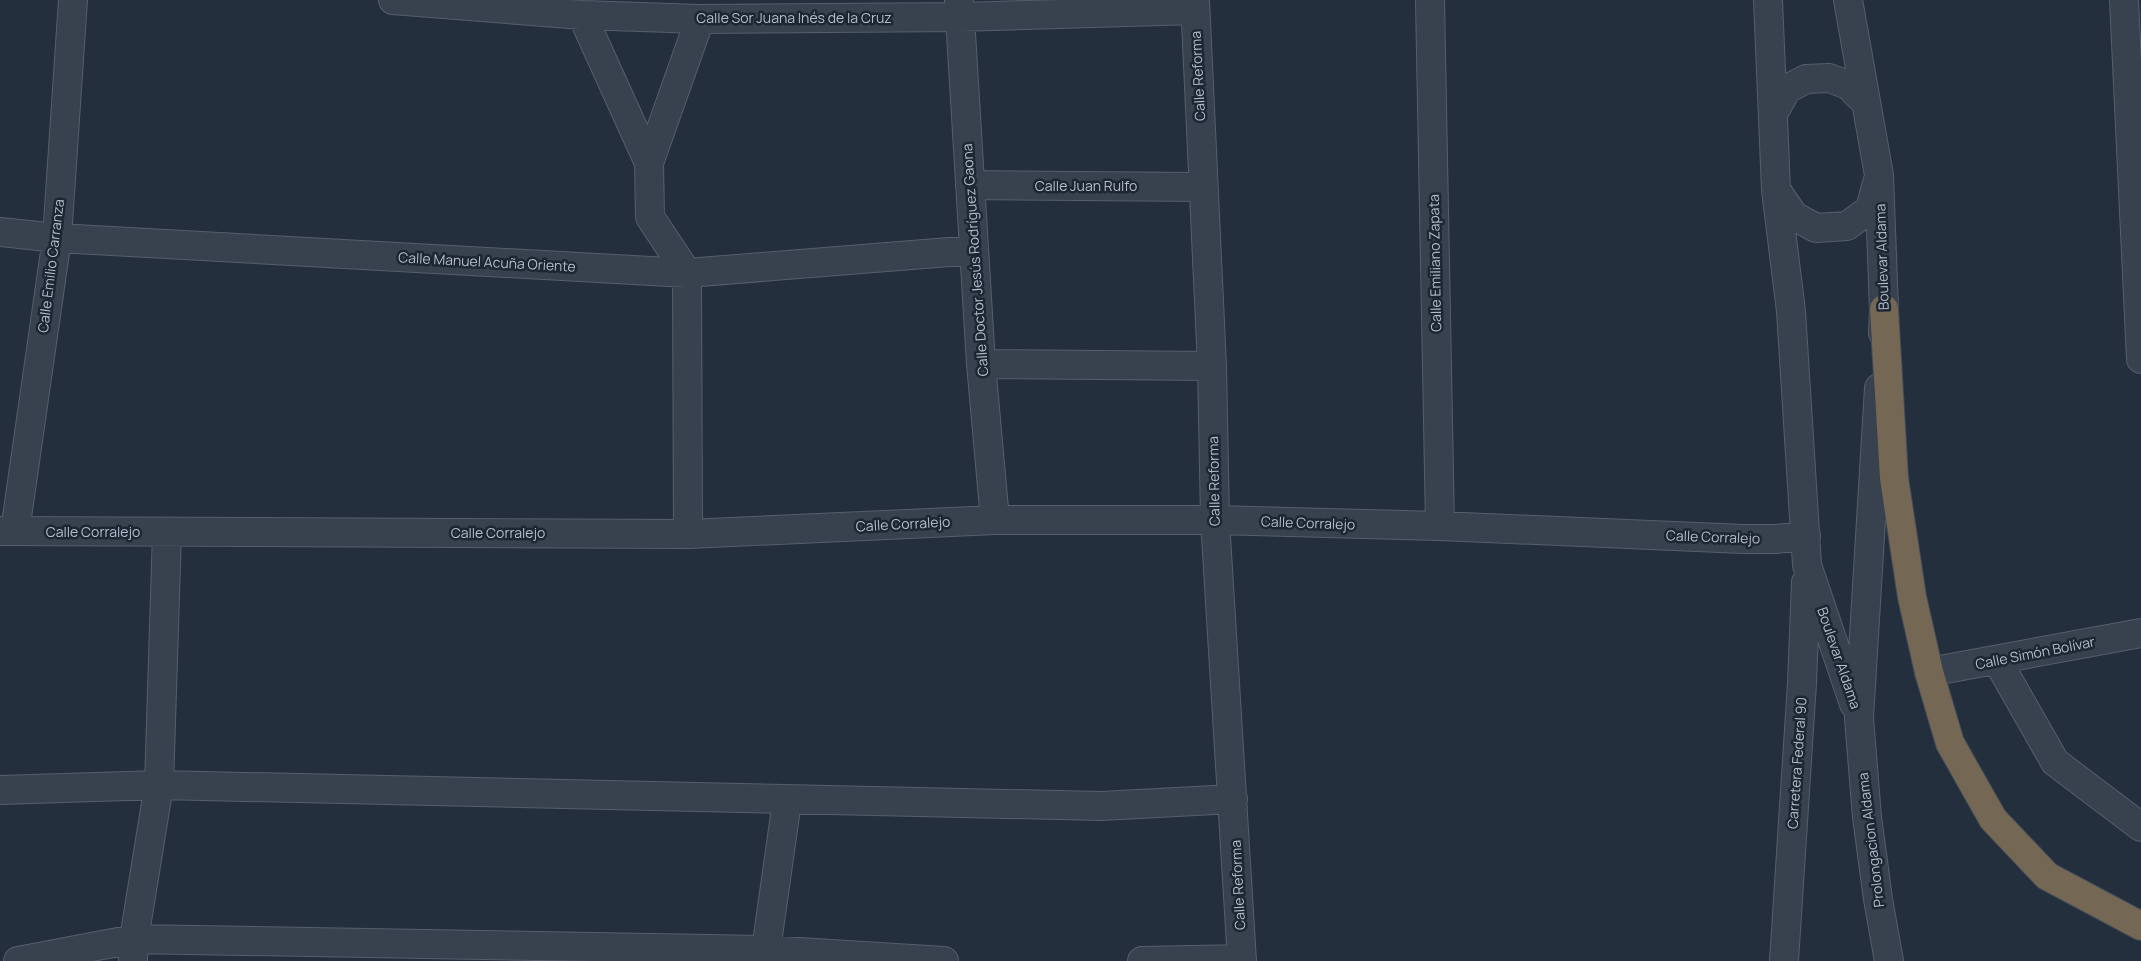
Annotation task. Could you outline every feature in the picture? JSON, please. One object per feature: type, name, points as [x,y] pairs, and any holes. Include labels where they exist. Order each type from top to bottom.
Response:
[{"type":"highway","points":[[1884,309],[1894,478],[1912,597],[1929,672],[1950,743],[1993,819],[2047,876],[2141,926]]},
{"type":"street","name":"Calle Emilio Carranza","points":[[8,531],[57,238],[72,0]]},
{"type":"street","name":"Calle Sor Juana Inés de la Cruz","points":[[393,0],[582,15],[700,20],[959,9],[1195,5]]},
{"type":"street","name":"Calle Emiliano Zapata","points":[[1430,0],[1440,526]]},
{"type":"street","name":"Boulevar Aldama","points":[[1768,0],[1776,190],[1791,311],[1807,565],[1859,718]]},
{"type":"street","name":"Boulevar Aldama","points":[[1848,0],[1879,175],[1884,309],[1859,718]]},
{"type":"street","points":[[2124,0],[2138,211],[2141,359]]},
{"type":"street","name":"Calle Reforma","points":[[1195,5],[1212,366],[1215,520],[1234,799],[1242,960]]},
{"type":"street","name":"Calle Doctor Jesús Rodríguez Gaona","points":[[959,9],[981,364],[995,520]]},
{"type":"street","points":[[582,15],[650,163]]},
{"type":"street","points":[[688,534],[687,273],[650,217],[650,163],[700,20]]},
{"type":"street","points":[[1773,114],[1787,89],[1806,79],[1828,78],[1848,85],[1865,102]]},
{"type":"street","points":[[1776,190],[1794,216],[1816,228],[1847,226],[1870,209],[1879,175]]},
{"type":"street","name":"Calle Juan Rulfo","points":[[970,185],[1203,186]]},
{"type":"street","name":"Calle Manuel Acuña Oriente","points":[[0,232],[57,238],[687,273],[974,250]]},
{"type":"street","points":[[981,364],[1212,366]]},
{"type":"street","name":"Calle Corralejo","points":[[8,531],[688,534],[995,520],[1215,520],[1440,526],[1743,539],[1776,539],[1806,536]]},
{"type":"street","points":[[133,950],[159,785],[167,532]]},
{"type":"street","name":"Carretera Federal 90","points":[[1784,961],[1802,683],[1807,565]]},
{"type":"street","name":"Calle Simón Bolívar","points":[[1929,672],[2141,633]]},
{"type":"street","points":[[1997,660],[2055,762],[2141,828]]},
{"type":"street","name":"Prolongacion Aldama","points":[[1859,718],[1867,817],[1878,899],[1889,961]]},
{"type":"street","points":[[0,790],[159,785],[787,801],[1101,806],[1234,799]]},
{"type":"street","points":[[766,950],[787,801]]},
{"type":"street","points":[[18,961],[133,950],[766,950],[944,961]]},
{"type":"street","points":[[1142,961],[1242,960]]}]
